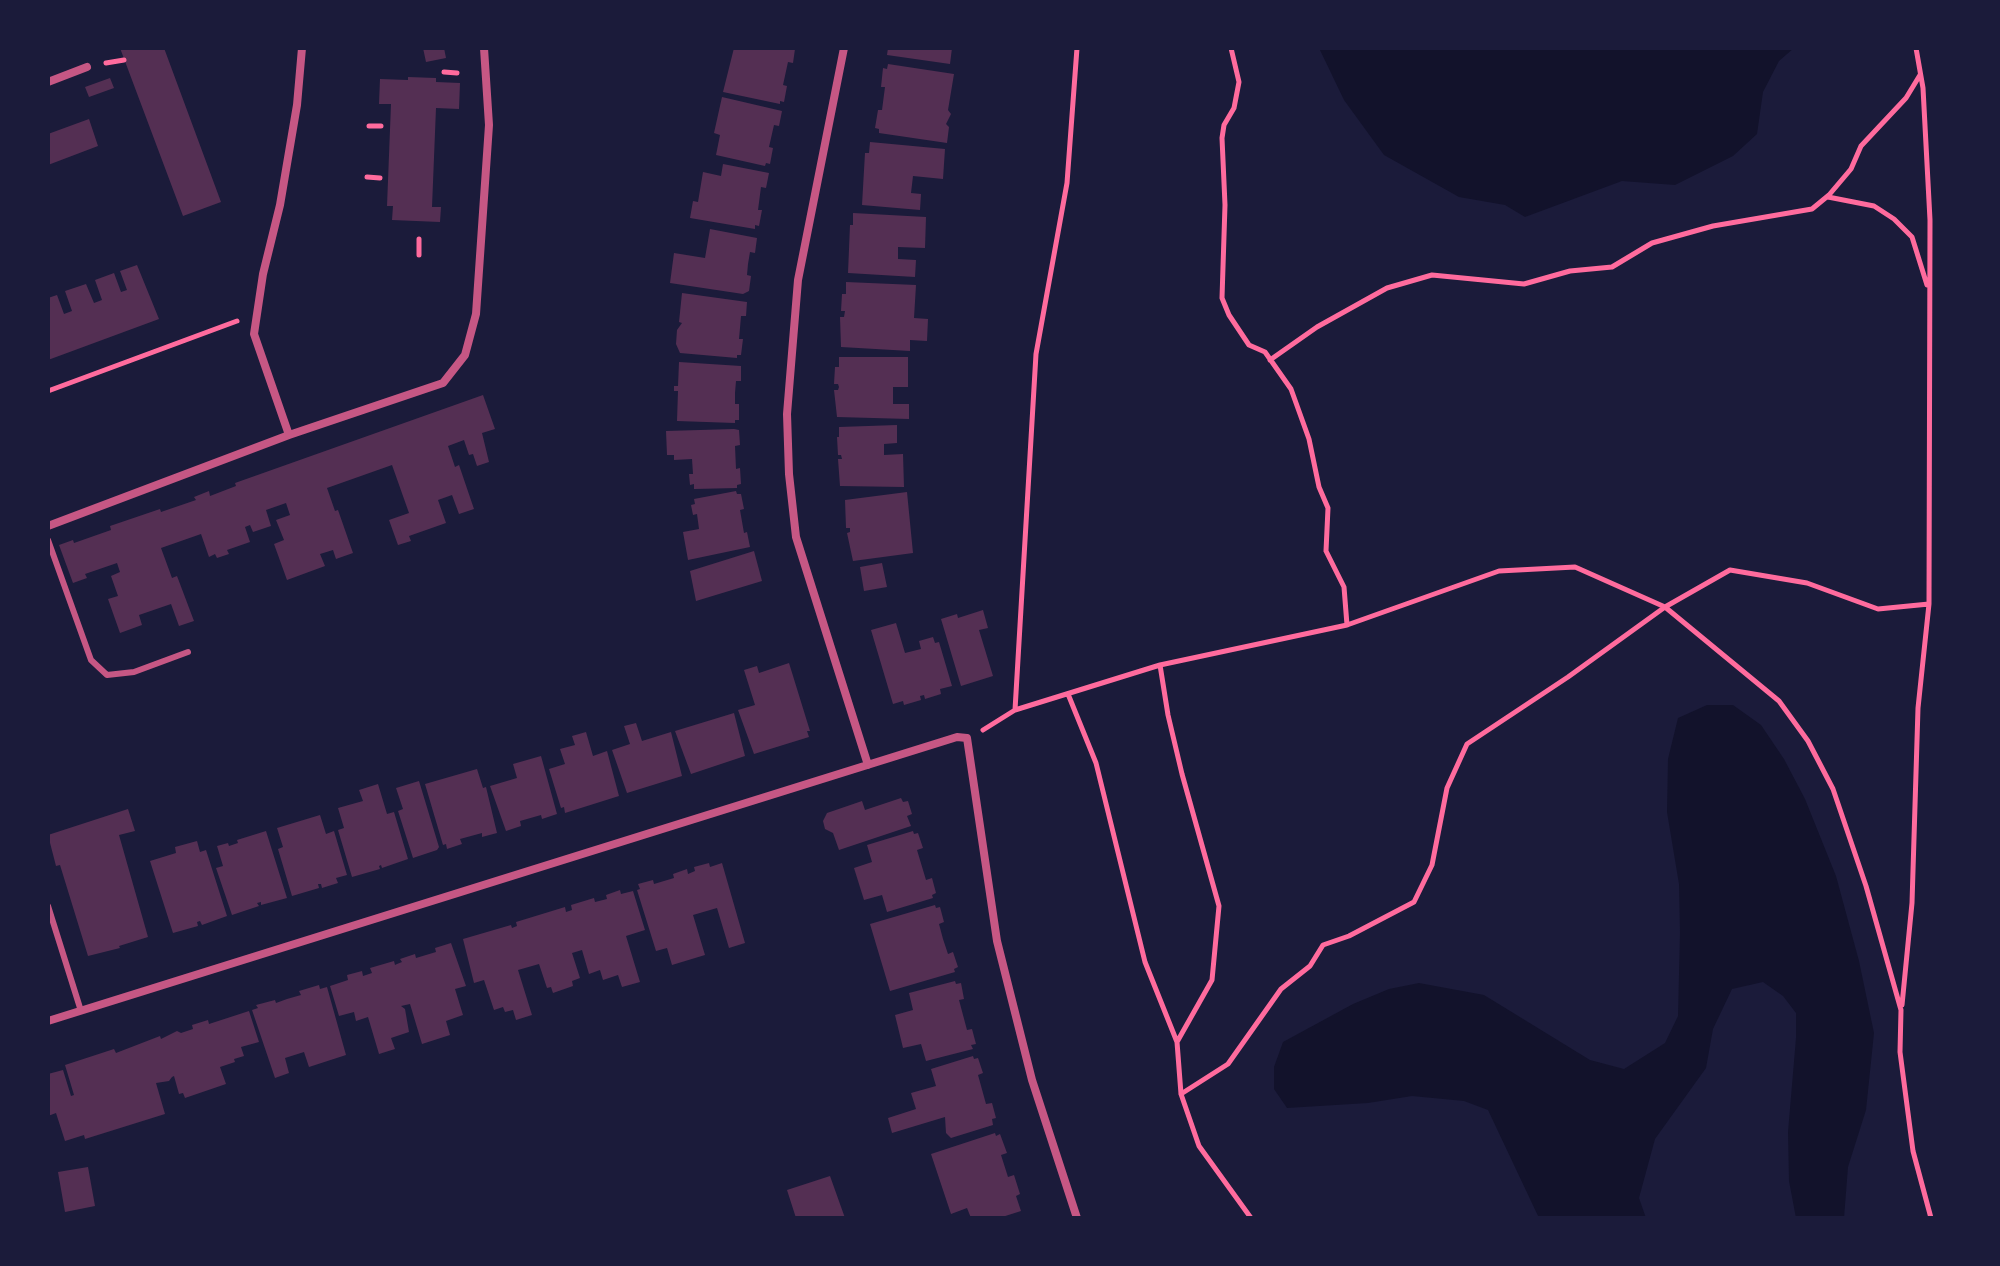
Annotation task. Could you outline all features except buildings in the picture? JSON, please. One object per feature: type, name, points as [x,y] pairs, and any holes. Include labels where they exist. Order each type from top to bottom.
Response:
[{"type":"street","points":[[289,435],[254,334],[297,105],[302,48]]},
{"type":"street","points":[[48,526],[289,435],[443,383],[465,355],[476,314],[489,125],[484,48]]},
{"type":"street","points":[[844,48],[798,280],[787,414],[789,474],[796,537],[868,765]]},
{"type":"street","points":[[48,82],[87,67]]},
{"type":"street","points":[[48,1021],[957,737],[967,738],[997,941],[1032,1080],[1077,1218]]},
{"type":"lane","points":[[48,540],[91,660],[107,675],[134,672],[188,652]]},
{"type":"lane","points":[[48,906],[81,1011]]},
{"type":"path","points":[[1015,710],[1036,354],[1067,183],[1077,48]]},
{"type":"path","points":[[1231,48],[1239,82],[1234,108],[1224,125],[1222,138],[1225,205],[1222,298],[1249,345],[1265,352],[1291,389],[1328,508],[1326,551],[1344,587],[1347,625]]},
{"type":"path","points":[[1916,48],[1921,74],[1930,220],[1929,604],[1918,708],[1912,903],[1900,1052],[1913,1151],[1931,1218]]},
{"type":"path","points":[[444,72],[457,73]]},
{"type":"path","points":[[1270,360],[1317,327],[1387,288],[1432,275],[1524,284],[1570,271],[1612,267],[1652,243],[1713,226],[1812,209],[1851,169],[1861,146],[1906,98],[1921,74]]},
{"type":"path","points":[[369,126],[381,126]]},
{"type":"path","points":[[367,177],[380,178]]},
{"type":"path","points":[[1827,197],[1874,206],[1894,219],[1912,237],[1929,291]]},
{"type":"path","points":[[419,239],[419,255]]},
{"type":"path","points":[[48,391],[246,319]]},
{"type":"path","points":[[967,738],[1015,710],[1160,665],[1347,625],[1499,571],[1575,567],[1665,607],[1779,701],[1808,741],[1837,802],[1866,886],[1901,1010]]},
{"type":"path","points":[[1181,1094],[1228,1064],[1281,989],[1310,966],[1323,945],[1349,936],[1414,902],[1432,865],[1447,788],[1467,744],[1665,607],[1730,570],[1807,583],[1878,609],[1929,604]]},
{"type":"path","points":[[1160,665],[1182,774],[1219,906],[1212,980],[1177,1042]]},
{"type":"path","points":[[1068,694],[1096,763],[1145,962],[1177,1042],[1181,1094],[1199,1146],[1251,1218]]},
{"type":"shaded area","points":[[1319,48],[1794,48],[1779,61],[1763,92],[1757,134],[1733,156],[1675,185],[1622,181],[1525,217],[1505,205],[1459,197],[1384,155],[1344,100]]},
{"type":"shaded area","points":[[1707,705],[1733,705],[1761,725],[1784,759],[1805,799],[1836,876],[1859,961],[1874,1033],[1866,1110],[1848,1167],[1844,1218],[1796,1218],[1789,1181],[1788,1132],[1796,1013],[1783,996],[1763,982],[1732,989],[1713,1029],[1706,1068],[1655,1139],[1639,1198],[1646,1218],[1539,1218],[1488,1110],[1464,1101],[1412,1096],[1368,1103],[1287,1108],[1274,1089],[1274,1067],[1283,1042],[1353,1004],[1389,989],[1419,983],[1484,995],[1590,1060],[1624,1069],[1665,1043],[1678,1016],[1680,933],[1679,884],[1667,812],[1668,759],[1678,718]]}]
